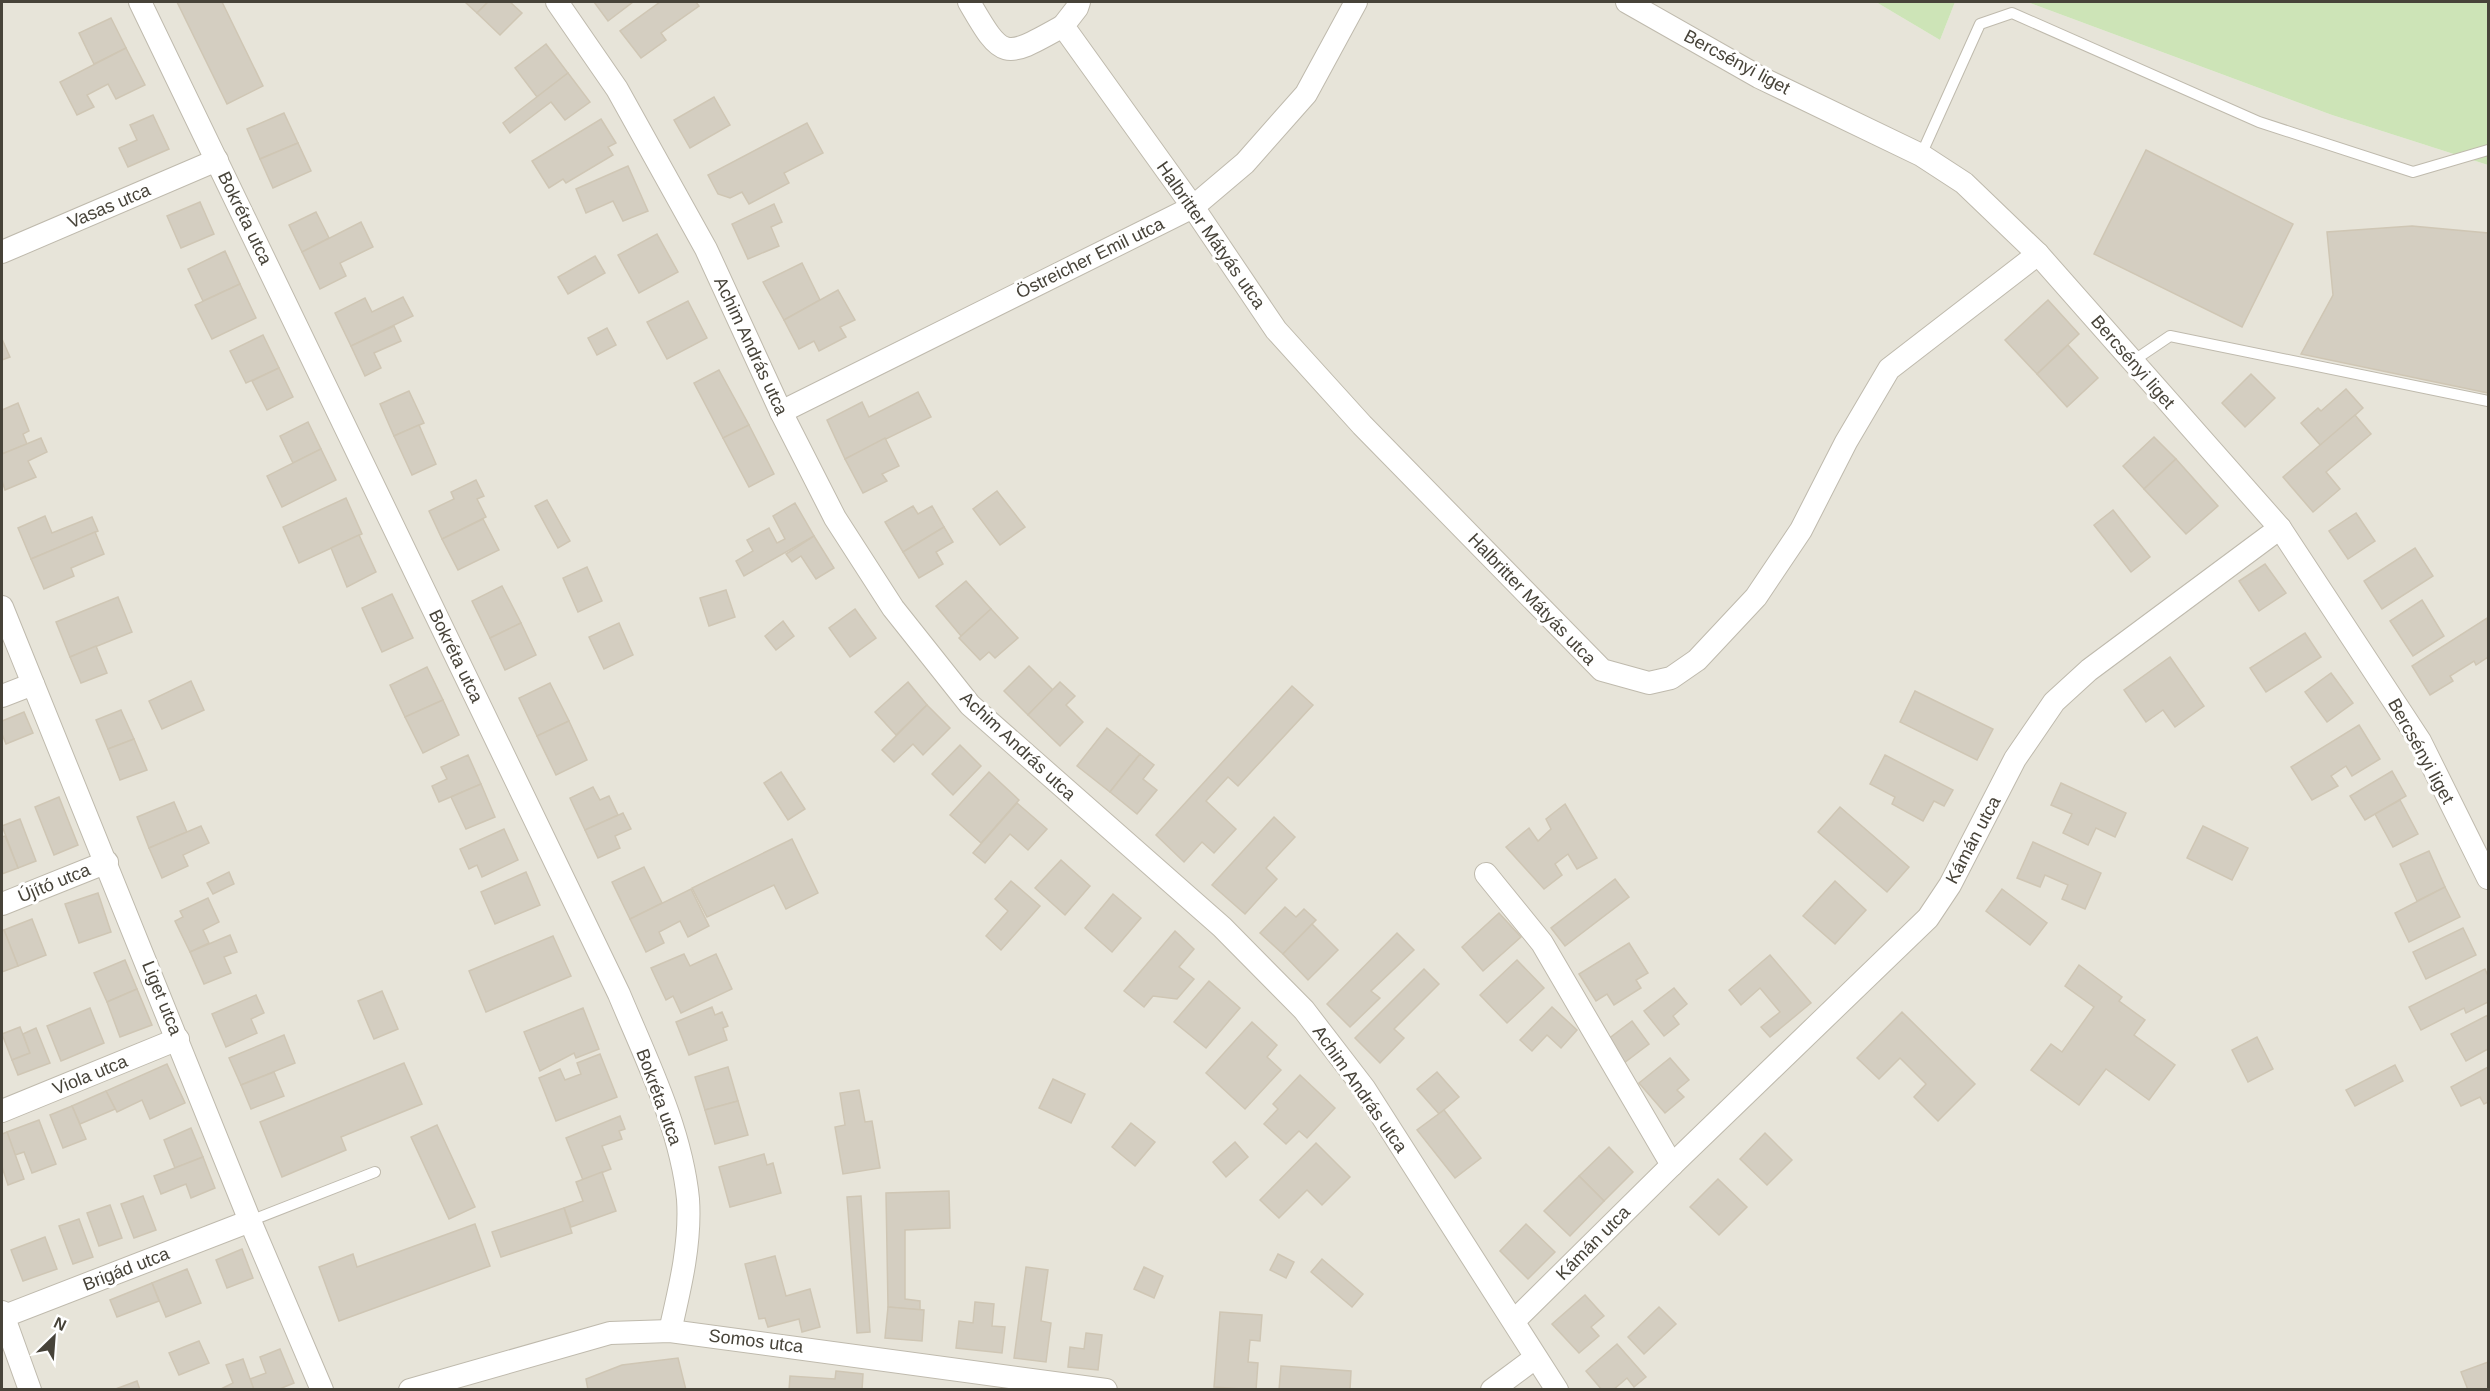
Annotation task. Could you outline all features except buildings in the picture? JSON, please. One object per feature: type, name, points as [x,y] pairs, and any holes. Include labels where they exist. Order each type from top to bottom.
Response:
[{"type":"street","name":"Bokréta utca","points":[[140,2],[619,994],[655,1081],[682,1162],[688,1200],[682,1281],[670,1330]]},
{"type":"street","name":"Achim András utca","points":[[556,2],[617,89],[706,249],[781,412],[835,518],[892,608],[970,705],[1222,927],[1304,1010],[1364,1088],[1557,1389]]},
{"type":"street","points":[[969,2],[992,42],[1003,48],[1023,48],[1063,26],[1077,8],[1078,2]]},
{"type":"street","name":"Östreicher Emil utca","points":[[781,412],[1193,207],[1245,163],[1306,94],[1356,2]]},
{"type":"street","name":"Bercsényi liget","points":[[1627,2],[1759,77],[1922,155],[1964,183],[2038,254],[2280,528],[2420,741],[2488,878]]},
{"type":"street","name":"Halbritter Mátyás utca","points":[[1063,26],[1193,207],[1276,330],[1362,424],[1602,670],[1649,684],[1671,678],[1697,660],[1756,597],[1801,530],[1846,442],[1889,369],[2038,254]]},
{"type":"street","name":"Vasas utca","points":[[2,252],[217,160]]},
{"type":"street","name":"Kámán utca","points":[[1514,1322],[1672,1165],[1928,918],[1950,885],[2015,759],[2054,702],[2089,670],[2280,528]]},
{"type":"street","name":"Liget utca","points":[[2,607],[107,862],[250,1221],[322,1389]]},
{"type":"street","points":[[2,696],[33,684]]},
{"type":"street","name":"Újító utca","points":[[2,904],[107,862]]},
{"type":"street","points":[[1486,874],[1542,943],[1672,1165]]},
{"type":"street","name":"Viola utca","points":[[2,1111],[178,1039]]},
{"type":"street","name":"Brigád utca","points":[[2,1315],[250,1221]]},
{"type":"street","points":[[2,1315],[30,1389]]},
{"type":"street","name":"Somos utca","points":[[410,1389],[610,1333],[670,1330],[1106,1389]]},
{"type":"street","points":[[1492,1389],[1535,1358]]},
{"type":"lane","points":[[1922,155],[1980,24],[2012,13],[2259,122],[2414,172],[2488,150]]},
{"type":"lane","points":[[2133,361],[2170,336],[2488,401]]},
{"type":"lane","points":[[250,1221],[375,1172]]},
{"type":"shaded area","points":[[2,2],[1876,2],[1940,40],[1955,2],[2027,2],[2332,115],[2488,165],[2488,1389],[2,1390]]},
{"type":"green space","points":[[1876,2],[1955,2],[1940,40]]},
{"type":"green space","points":[[2027,2],[2488,2],[2488,165],[2332,115]]}]
